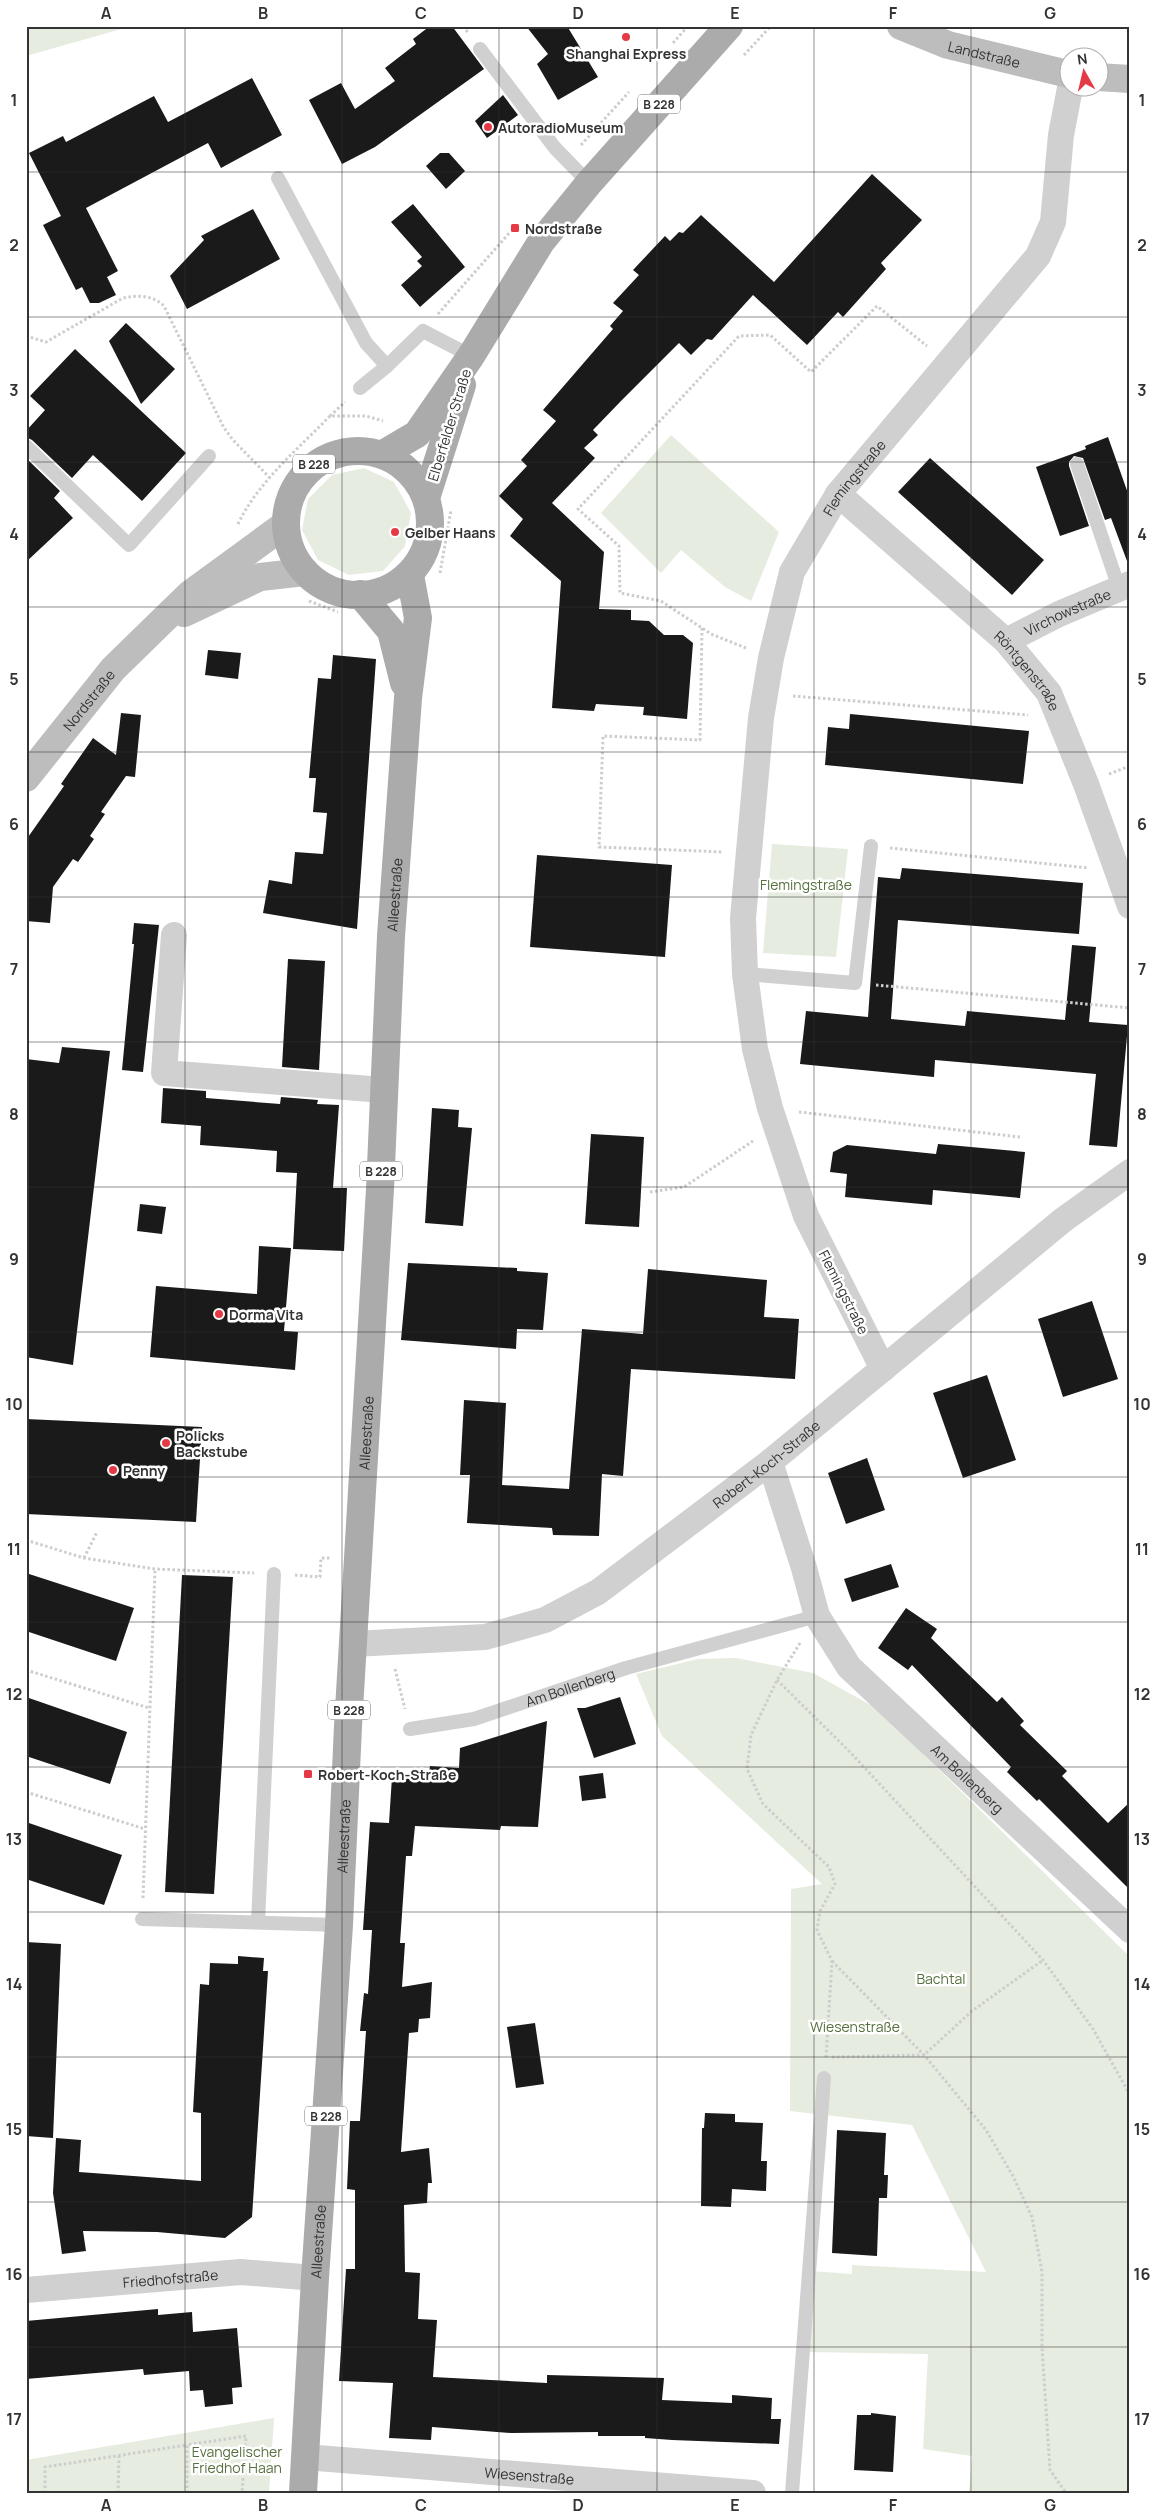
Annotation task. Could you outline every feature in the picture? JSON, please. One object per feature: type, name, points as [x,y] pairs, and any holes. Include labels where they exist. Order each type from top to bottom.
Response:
[{"type":"main road","name":"Elberfelder Straße","points":[[383,454],[417,434],[471,356],[541,242],[589,183],[729,26]]},
{"type":"main road","name":"Elberfelder Straße","points":[[427,495],[471,356]]},
{"type":"main road","name":"B 228","points":[[346,451],[383,454],[410,471],[427,495],[431,525],[424,552],[410,575],[352,604],[328,590],[305,572],[290,552],[283,526],[291,492],[313,465],[346,451]]},
{"type":"main road","name":"Alleestraße","points":[[303,2493],[315,2278],[339,1925],[391,936],[408,698],[418,618],[410,575]]},
{"type":"main road","name":"Alleestraße","points":[[352,604],[391,631],[408,698]]},
{"type":"street","name":"Landstraße","points":[[900,26],[948,45],[1058,72]]},
{"type":"street","points":[[1108,78],[1130,80]]},
{"type":"street","name":"Flemingstraße","points":[[883,1369],[806,1216],[773,1117],[755,1049],[745,974],[743,918],[760,718],[771,658],[792,572],[838,494],[1038,256],[1053,222],[1062,135],[1068,98]]},
{"type":"street","name":"Röntgenstraße","points":[[838,494],[1006,641],[1049,693],[1130,906]]},
{"type":"street","name":"Nordstraße","points":[[26,778],[113,669],[190,594],[283,526]]},
{"type":"street","name":"Nordstraße","points":[[156,627],[260,577],[305,572]]},
{"type":"street","name":"Virchowstraße","points":[[1006,641],[1059,614],[1125,586]]},
{"type":"street","points":[[174,935],[164,1073],[384,1090]]},
{"type":"street","name":"Robert-Koch-Straße","points":[[353,1644],[485,1637],[545,1620],[598,1592],[770,1462],[1063,1220],[1130,1172]]},
{"type":"street","name":"Am Bollenberg","points":[[770,1462],[804,1568],[817,1616],[849,1667],[1130,1930]]},
{"type":"street","name":"Friedhofstraße","points":[[26,2290],[241,2272],[315,2278]]},
{"type":"street","name":"Wiesenstraße","points":[[305,2457],[753,2493]]},
{"type":"lane","points":[[480,49],[566,162],[589,183]]},
{"type":"lane","points":[[278,178],[366,343],[388,366]]},
{"type":"lane","points":[[360,388],[388,366],[423,331],[471,356]]},
{"type":"lane","points":[[26,446],[128,545],[209,456]]},
{"type":"lane","points":[[1077,464],[1125,586]]},
{"type":"lane","points":[[745,974],[855,983],[871,846]]},
{"type":"lane","points":[[258,1922],[274,1574]]},
{"type":"lane","name":"Am Bollenberg","points":[[410,1728],[474,1719],[626,1668],[817,1616]]},
{"type":"lane","points":[[142,1919],[339,1925]]},
{"type":"lane","points":[[792,2493],[824,2078]]},
{"type":"path","points":[[671,46],[688,26]]},
{"type":"path","points":[[742,57],[768,27],[778,26]]},
{"type":"path","points":[[566,162],[635,86]]},
{"type":"path","points":[[423,331],[524,215]]},
{"type":"path","points":[[26,336],[46,342],[123,298],[136,295],[157,299],[164,306],[224,428],[233,440],[270,478]]},
{"type":"path","points":[[771,658],[710,634],[661,601],[620,593],[619,546],[578,509],[739,336],[770,336],[811,372],[877,306],[949,364]]},
{"type":"path","points":[[440,574],[452,506]]},
{"type":"path","points":[[305,600],[352,604]]},
{"type":"path","points":[[702,628],[700,740],[603,736],[599,847],[749,854]]},
{"type":"path","points":[[765,694],[1059,717]]},
{"type":"path","points":[[871,846],[1116,871]]},
{"type":"path","points":[[855,983],[1130,1008]]},
{"type":"path","points":[[650,1192],[684,1187],[773,1117],[1020,1137]]},
{"type":"path","points":[[84,1558],[97,1532]]},
{"type":"path","points":[[26,1540],[84,1558],[155,1569],[320,1577],[320,1558],[329,1558]]},
{"type":"path","points":[[142,1919],[155,1569]]},
{"type":"path","points":[[817,1616],[777,1680],[751,1735],[747,1770],[763,1804],[830,1867],[835,1884],[820,1911],[817,1930],[832,1961],[924,2055],[986,2130],[1013,2176],[1032,2217],[1042,2272],[1042,2347],[1050,2470],[1066,2493]]},
{"type":"path","points":[[389,1643],[410,1728]]},
{"type":"path","points":[[26,1670],[149,1708]]},
{"type":"path","points":[[777,1680],[850,1752],[1043,1960],[1093,2029],[1130,2095]]},
{"type":"path","points":[[26,1792],[145,1829]]},
{"type":"path","points":[[826,2057],[924,2055],[972,2011],[1043,1960]]},
{"type":"path","points":[[824,2078],[832,1961]]},
{"type":"path","points":[[45,2493],[45,2467],[246,2436],[242,2493]]},
{"type":"path","points":[[187,2445],[187,2493]]},
{"type":"path","points":[[118,2493],[119,2456]]},
{"type":"green space","points":[[26,26],[132,26],[26,56]]},
{"type":"green space","points":[[671,435],[779,532],[751,601],[725,587],[681,550],[661,573],[601,513]]},
{"type":"green space","points":[[364,468],[394,482],[411,513],[405,546],[383,571],[349,575],[318,560],[302,530],[308,499],[332,475]]},
{"type":"green space","name":"Flemingstraße","points":[[772,844],[848,849],[836,957],[763,953]]},
{"type":"green space","name":"Bachtal","points":[[736,1658],[813,1673],[876,1708],[1130,1957],[1130,2493],[969,2493],[972,2456],[923,2449],[928,2354],[808,2352],[811,2271],[852,2274],[852,2265],[986,2272],[912,2125],[790,2111],[791,1889],[822,1884],[662,1736],[636,1674],[698,1659]]},
{"type":"green space","name":"Evangelischer Friedhof Haan","points":[[274,2418],[269,2493],[26,2493],[26,2460]]},
{"type":"building","points":[[430,26],[452,26],[484,69],[375,147],[342,164],[309,100],[341,83],[355,109],[395,81],[385,68],[416,44],[413,39]]},
{"type":"building","points":[[526,26],[567,26],[598,77],[558,100],[537,64],[548,54]]},
{"type":"building","points":[[252,78],[282,135],[221,168],[208,143],[86,208],[118,271],[107,277],[116,295],[99,303],[90,303],[82,287],[76,290],[43,225],[61,216],[29,153],[63,136],[66,142],[154,96],[168,122]]},
{"type":"building","points":[[503,95],[518,115],[487,138],[475,121]]},
{"type":"building","points":[[440,153],[449,153],[465,171],[446,189],[426,166]]},
{"type":"building","points":[[872,174],[922,220],[881,263],[886,269],[843,317],[838,312],[807,345],[753,295],[712,340],[707,339],[691,355],[679,343],[621,401],[593,430],[598,435],[584,448],[595,458],[552,503],[604,552],[599,609],[631,610],[631,620],[649,621],[664,635],[683,635],[693,643],[687,719],[643,715],[644,707],[596,704],[594,711],[552,708],[561,581],[510,536],[523,519],[499,496],[527,466],[521,460],[556,421],[543,410],[613,329],[610,326],[623,311],[613,303],[639,275],[633,270],[665,236],[670,241],[679,232],[683,233],[701,215],[774,282]]},
{"type":"building","points":[[413,204],[465,267],[420,307],[401,285],[422,266],[417,261],[422,257],[391,222]]},
{"type":"building","points":[[253,209],[280,259],[187,309],[170,276],[204,240],[201,236]]},
{"type":"building","points":[[126,323],[175,369],[141,404],[109,341]]},
{"type":"building","points":[[75,349],[186,453],[142,501],[93,455],[72,478],[32,440],[26,437],[26,431],[45,410],[30,396]]},
{"type":"building","points":[[1108,437],[1130,499],[1130,561],[1127,561],[1111,518],[1105,520],[1083,458],[1074,456],[1069,462],[1069,466],[1089,526],[1060,536],[1036,467],[1086,449],[1085,446]]},
{"type":"building","points":[[26,458],[60,491],[54,498],[73,518],[26,562]]},
{"type":"building","points":[[930,458],[1044,560],[1012,595],[898,492]]},
{"type":"building","points":[[208,650],[241,653],[238,679],[205,675]]},
{"type":"building","points":[[333,655],[376,659],[357,929],[263,913],[269,880],[292,884],[295,852],[323,854],[327,813],[313,812],[316,778],[309,778],[318,678],[331,679]]},
{"type":"building","points":[[121,713],[141,715],[135,777],[126,776],[101,812],[105,814],[90,836],[94,839],[78,862],[73,859],[53,887],[50,923],[26,921],[26,840],[64,786],[61,784],[93,738],[116,755]]},
{"type":"building","points":[[850,714],[1029,731],[1023,784],[825,765],[828,727],[849,729]]},
{"type":"building","points":[[537,855],[672,865],[665,957],[530,947]]},
{"type":"building","points":[[902,868],[1083,883],[1079,934],[898,920],[891,1019],[965,1026],[967,1011],[1065,1020],[1072,945],[1096,947],[1089,1022],[1128,1025],[1117,1147],[1089,1145],[1096,1074],[935,1060],[934,1077],[800,1064],[806,1011],[868,1017],[878,877],[900,879]]},
{"type":"building","points":[[134,923],[159,925],[143,1072],[122,1070],[134,944],[132,944]]},
{"type":"building","points":[[288,959],[325,961],[319,1070],[282,1067]]},
{"type":"building","points":[[62,1047],[110,1051],[73,1365],[26,1357],[26,1059],[59,1063]]},
{"type":"building","points":[[163,1088],[206,1091],[206,1098],[280,1104],[281,1097],[318,1100],[317,1104],[339,1105],[333,1188],[347,1188],[344,1251],[293,1249],[297,1173],[276,1172],[277,1151],[200,1145],[201,1126],[161,1123]]},
{"type":"building","points":[[432,1108],[459,1110],[458,1127],[472,1128],[463,1226],[425,1223]]},
{"type":"building","points":[[591,1134],[644,1137],[639,1227],[585,1224]]},
{"type":"building","points":[[938,1144],[1025,1152],[1020,1198],[933,1190],[932,1205],[845,1197],[847,1174],[830,1172],[833,1152],[847,1145],[936,1154]]},
{"type":"building","points":[[140,1204],[166,1207],[162,1234],[137,1231]]},
{"type":"building","name":"Dorma Vita","points":[[259,1246],[291,1248],[284,1331],[298,1332],[295,1370],[150,1357],[156,1286],[257,1294]]},
{"type":"building","points":[[408,1263],[517,1268],[517,1271],[548,1273],[543,1330],[517,1329],[516,1349],[401,1340]]},
{"type":"building","points":[[648,1269],[767,1280],[764,1317],[799,1319],[795,1379],[631,1369],[623,1476],[602,1474],[599,1536],[553,1535],[552,1528],[467,1523],[470,1475],[460,1475],[464,1400],[506,1403],[502,1485],[569,1489],[582,1329],[643,1334]]},
{"type":"building","points":[[1092,1301],[1118,1379],[1063,1397],[1038,1319]]},
{"type":"building","points":[[987,1375],[1016,1460],[963,1478],[933,1393]]},
{"type":"building","name":"Penny","points":[[26,1419],[202,1427],[196,1522],[26,1514]]},
{"type":"building","points":[[867,1458],[885,1510],[846,1524],[828,1473]]},
{"type":"building","points":[[891,1564],[899,1587],[852,1602],[844,1579]]},
{"type":"building","points":[[26,1573],[134,1608],[116,1661],[26,1631]]},
{"type":"building","points":[[182,1575],[233,1577],[214,1894],[165,1892]]},
{"type":"building","points":[[906,1608],[937,1629],[931,1638],[997,1702],[1002,1697],[1024,1721],[1020,1725],[1067,1771],[1062,1776],[1108,1823],[1130,1802],[1130,1890],[1039,1799],[1037,1801],[1007,1772],[1011,1767],[912,1665],[908,1670],[878,1648]]},
{"type":"building","points":[[26,1697],[127,1732],[110,1784],[26,1756]]},
{"type":"building","points":[[620,1697],[636,1744],[594,1758],[577,1708],[585,1708]]},
{"type":"building","points":[[547,1721],[538,1827],[501,1826],[500,1830],[415,1826],[412,1856],[406,1856],[400,1943],[405,1943],[402,1987],[432,1982],[430,2018],[419,2019],[418,2032],[409,2033],[401,2152],[429,2148],[432,2183],[428,2183],[427,2203],[404,2205],[405,2272],[420,2273],[418,2319],[437,2320],[433,2377],[547,2383],[547,2375],[664,2378],[662,2400],[732,2403],[732,2395],[772,2398],[771,2419],[781,2419],[779,2444],[672,2440],[645,2438],[645,2436],[598,2436],[598,2432],[511,2433],[432,2427],[431,2440],[389,2438],[393,2383],[339,2381],[346,2269],[355,2269],[355,2190],[347,2189],[350,2121],[360,2121],[366,2031],[360,2031],[364,1993],[368,1994],[372,1930],[363,1930],[370,1822],[389,1823],[392,1777],[428,1780],[430,1766],[459,1768],[460,1748]]},
{"type":"building","points":[[603,1773],[606,1798],[582,1801],[579,1776]]},
{"type":"building","points":[[26,1822],[122,1855],[104,1905],[26,1879]]},
{"type":"building","points":[[26,1942],[61,1944],[53,2138],[26,2136]]},
{"type":"building","points":[[238,1956],[264,1958],[263,1971],[268,1971],[252,2217],[225,2238],[157,2232],[83,2231],[86,2251],[62,2254],[53,2193],[56,2138],[81,2140],[79,2172],[201,2181],[201,2113],[193,2112],[200,1984],[209,1985],[210,1963],[238,1964]]},
{"type":"building","points":[[535,2023],[544,2084],[516,2088],[507,2027]]},
{"type":"building","points":[[705,2113],[735,2114],[735,2122],[763,2123],[761,2161],[767,2161],[766,2191],[732,2189],[731,2207],[701,2206],[702,2128],[704,2128]]},
{"type":"building","points":[[837,2130],[886,2133],[884,2175],[888,2175],[887,2198],[879,2198],[877,2256],[832,2253]]},
{"type":"building","points":[[158,2309],[158,2315],[192,2312],[193,2332],[237,2328],[242,2387],[232,2388],[233,2404],[205,2407],[203,2390],[190,2391],[189,2371],[144,2375],[143,2369],[26,2379],[26,2321]]},
{"type":"building","points":[[871,2413],[896,2416],[893,2472],[854,2470],[857,2415],[871,2415]]},
{"type":"place","name":"Shanghai Express","points":[[626,37]]},
{"type":"place","name":"AutoradioMuseum","points":[[488,127]]},
{"type":"place","name":"Nordstraße","points":[[515,228]]},
{"type":"place","name":"Gelber Haans","points":[[395,532]]},
{"type":"place","name":"Dorma Vita","points":[[219,1314]]},
{"type":"place","name":"Policks Backstube","points":[[166,1443]]},
{"type":"place","name":"Penny","points":[[113,1470]]},
{"type":"place","name":"Robert-Koch-Straße","points":[[308,1774]]}]
